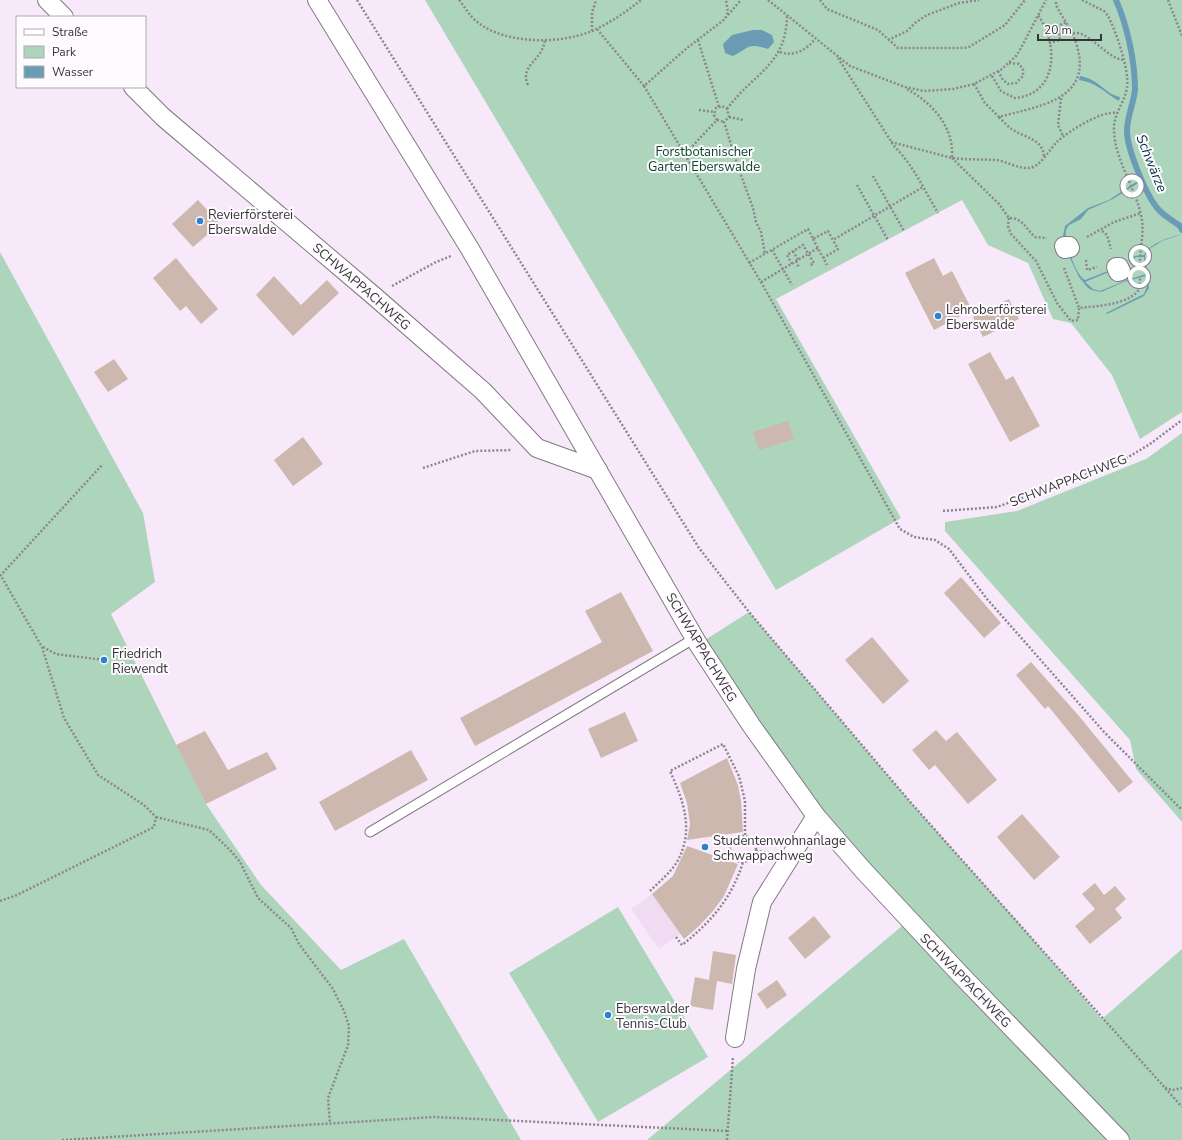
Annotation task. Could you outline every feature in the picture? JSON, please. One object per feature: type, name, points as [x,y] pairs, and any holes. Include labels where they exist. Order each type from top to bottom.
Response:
[{"type":"street","points":[[47,0],[63,16]]},
{"type":"street","name":"SCHWAPPACHWEG","points":[[317,0],[470,249],[695,638],[751,725],[816,816],[948,962],[1120,1140]]},
{"type":"street","name":"SCHWAPPACHWEG","points":[[134,88],[163,118],[374,296],[483,391],[537,448],[598,470]]},
{"type":"street","points":[[735,1038],[746,969],[762,902],[816,816]]},
{"type":"lane","points":[[370,832],[695,638]]},
{"type":"path","points":[[357,0],[699,548],[749,612],[912,804],[1182,1107]]},
{"type":"path","points":[[459,0],[472,18],[485,27],[507,36],[528,41],[573,36],[592,31],[641,0]]},
{"type":"path","points":[[592,31],[592,13],[596,0]]},
{"type":"path","points":[[726,0],[727,16]]},
{"type":"path","points":[[644,86],[687,48],[720,24],[741,0]]},
{"type":"path","points":[[768,0],[850,66],[905,87],[919,95],[939,115],[947,128],[952,158],[999,204],[1009,218],[1008,226],[1011,234],[1036,262],[1057,303],[1071,321],[1078,320],[1079,308],[1063,264]]},
{"type":"path","points":[[820,0],[827,9],[878,30],[898,48],[906,49],[932,47],[964,48],[1005,25],[1025,0]]},
{"type":"path","points":[[888,40],[906,31],[927,15],[959,3],[979,0]]},
{"type":"path","points":[[905,87],[924,90],[953,89],[974,84],[992,76],[1009,63],[1022,48],[1046,0]]},
{"type":"path","points":[[999,117],[1040,107],[1061,97],[1070,90],[1077,78],[1079,68],[1077,45],[1056,5],[1056,0]]},
{"type":"path","points":[[1082,0],[1104,11],[1108,16],[1112,24],[1127,76],[1127,89],[1114,118],[1114,131],[1116,144],[1141,213],[1143,230],[1140,256]]},
{"type":"path","points":[[1168,0],[1182,36]]},
{"type":"path","points":[[727,109],[780,52],[786,34],[787,16]]},
{"type":"path","points":[[992,76],[1001,91],[1007,96],[1015,98],[1024,97],[1039,90],[1048,75],[1052,58],[1049,43],[1038,16]]},
{"type":"path","points":[[1049,43],[1060,40],[1058,26],[1066,22]]},
{"type":"path","points":[[597,29],[644,86],[761,282],[900,529],[914,537],[935,540],[949,549],[987,599],[1104,732],[1182,810]]},
{"type":"path","points":[[1073,33],[1083,35],[1114,57],[1123,60]]},
{"type":"path","points":[[528,85],[525,78],[526,70],[542,51],[545,39]]},
{"type":"path","points":[[780,52],[790,54],[811,45],[815,39]]},
{"type":"path","points":[[698,40],[719,107]]},
{"type":"path","points":[[836,56],[891,142],[902,154],[938,213]]},
{"type":"path","points":[[998,71],[1003,80],[1008,84],[1012,84],[1021,78],[1023,72],[1021,66],[1009,63]]},
{"type":"path","points":[[974,84],[984,103],[1013,130],[1040,144],[1044,158]]},
{"type":"path","points":[[1061,97],[1058,125],[1063,136]]},
{"type":"path","points":[[714,112],[722,106],[727,109],[729,117]]},
{"type":"path","points":[[699,110],[714,112]]},
{"type":"path","points":[[714,112],[717,120]]},
{"type":"path","points":[[891,142],[952,158],[996,160],[1028,168],[1037,165],[1063,136],[1102,114],[1110,112],[1117,113]]},
{"type":"path","points":[[729,117],[743,120]]},
{"type":"path","points":[[724,122],[729,117]]},
{"type":"path","points":[[684,155],[717,120]]},
{"type":"path","points":[[717,120],[724,122]]},
{"type":"path","points":[[724,122],[755,218],[761,232],[765,254]]},
{"type":"path","points":[[873,176],[904,232]]},
{"type":"path","points":[[857,185],[888,240]]},
{"type":"path","points":[[833,240],[923,187]]},
{"type":"path","points":[[1083,240],[1102,231],[1114,222],[1141,213]]},
{"type":"path","points":[[1009,218],[1015,218],[1022,222],[1035,237],[1048,239]]},
{"type":"path","points":[[749,263],[808,229],[827,265]]},
{"type":"path","points":[[813,238],[828,230],[838,249],[823,258]]},
{"type":"path","points":[[1102,231],[1107,235],[1112,251]]},
{"type":"path","points":[[792,264],[787,254],[803,245],[814,263],[809,266]]},
{"type":"path","points":[[761,282],[818,248]]},
{"type":"path","points":[[374,296],[436,262],[470,249]]},
{"type":"path","points":[[772,250],[792,285]]},
{"type":"path","points":[[793,251],[799,268]]},
{"type":"path","points":[[1084,253],[1087,270],[1109,269]]},
{"type":"path","points":[[1079,308],[1112,304],[1134,295],[1140,288],[1140,278]]},
{"type":"path","name":"SCHWAPPACHWEG","points":[[943,511],[997,507],[1120,462],[1150,444],[1182,420]]},
{"type":"path","points":[[423,468],[475,452],[513,450]]},
{"type":"path","points":[[103,464],[0,576],[42,647],[64,718],[98,775],[144,805],[156,816],[209,830],[240,862],[258,898],[291,928],[299,944],[333,990],[344,1011],[349,1026],[348,1045],[328,1098],[330,1124]]},
{"type":"path","points":[[42,647],[56,654],[104,660]]},
{"type":"path","points":[[650,891],[677,862],[683,848],[686,819],[684,804],[670,771],[723,744],[739,776],[745,801],[745,836]]},
{"type":"path","points":[[0,901],[17,895],[154,827],[156,816]]},
{"type":"path","points":[[745,836],[749,837],[755,843],[756,852],[751,859],[743,862],[734,859],[730,851],[730,847],[737,837],[745,836]]},
{"type":"path","points":[[676,937],[682,945],[703,928],[730,892],[739,877],[743,862]]},
{"type":"path","points":[[727,1140],[735,1038]]},
{"type":"path","points":[[1164,1088],[1173,1090],[1182,1088]]},
{"type":"path","points":[[62,1140],[435,1117],[728,1131]]},
{"type":"shaded area","points":[[652,894],[680,934],[659,949],[631,909]]},
{"type":"green space","name":"Forstbotanischer Garten Eberswalde","points":[[425,0],[1182,0],[1182,412],[1140,439],[1112,375],[1071,323],[1053,319],[1028,263],[988,245],[962,200],[776,299],[901,518],[776,590]]},
{"type":"green space","points":[[0,252],[143,513],[155,582],[111,614],[206,804],[261,885],[341,970],[404,939],[521,1140],[0,1140]]},
{"type":"green space","points":[[1182,433],[1182,822],[1136,769],[1130,740],[945,531],[945,522],[1017,511],[1146,459]]},
{"type":"green space","points":[[749,612],[912,804],[1017,921],[1102,1019],[1182,949],[1182,1140],[1129,1140],[958,963],[859,856],[778,751],[705,640]]},
{"type":"green space","name":"Eberswalder Tennis-Club","points":[[618,907],[708,1057],[598,1122],[509,973]]},
{"type":"green space","points":[[902,926],[1108,1140],[647,1140]]},
{"type":"water","points":[[753,30],[762,30],[772,35],[774,42],[768,49],[752,46],[733,56],[725,53],[723,44],[732,35]]},
{"type":"water","points":[[1080,76],[1092,80],[1110,93],[1120,97],[1119,101],[1095,85],[1079,80]]},
{"type":"water","points":[[1142,178],[1143,180],[1113,199],[1088,210],[1081,219],[1069,225],[1066,230],[1066,235],[1071,258],[1078,272],[1085,280],[1113,269],[1135,256],[1144,255],[1148,250],[1145,256],[1149,288],[1144,296],[1107,314],[1106,313],[1144,294],[1147,286],[1146,276],[1124,282],[1101,292],[1088,288],[1079,277],[1067,252],[1063,236],[1065,226],[1088,208],[1109,200]],"holes":[[[1137,257],[1144,257],[1146,274],[1100,291],[1093,289],[1085,282],[1121,267],[1127,261]]]},
{"type":"water","points":[[1182,234],[1162,241],[1148,250],[1160,241]]},
{"type":"building","points":[[198,200],[220,224],[193,247],[172,224]]},
{"type":"building","points":[[176,258],[218,309],[201,324],[186,306],[180,311],[153,278]]},
{"type":"building","points":[[934,258],[943,276],[952,271],[972,310],[934,330],[905,273]]},
{"type":"building","points":[[274,276],[301,305],[327,280],[339,293],[293,336],[256,295]]},
{"type":"building","points":[[1009,299],[1019,319],[983,337],[973,317]]},
{"type":"building","points":[[990,352],[1006,380],[1013,376],[1040,426],[1010,442],[968,364]]},
{"type":"building","points":[[114,359],[128,379],[108,392],[94,372]]},
{"type":"building","points":[[788,421],[794,439],[759,450],[753,432]]},
{"type":"building","points":[[303,437],[323,464],[293,486],[274,460]]},
{"type":"building","points":[[961,577],[1001,623],[984,638],[944,593]]},
{"type":"building","points":[[621,592],[653,651],[475,746],[460,718],[602,642],[585,611]]},
{"type":"building","points":[[872,637],[909,681],[883,704],[845,660]]},
{"type":"building","points":[[1031,662],[1079,716],[1133,782],[1119,793],[1048,706],[1045,709],[1016,675]]},
{"type":"building","points":[[625,712],[638,741],[601,758],[588,729]]},
{"type":"building","points":[[936,730],[946,741],[957,732],[997,780],[968,804],[935,765],[929,770],[912,750]]},
{"type":"building","points":[[205,731],[228,770],[267,752],[277,769],[206,804],[176,745]]},
{"type":"building","points":[[411,750],[428,780],[335,831],[319,802]]},
{"type":"building","points":[[727,758],[738,785],[741,801],[743,832],[687,840],[690,824],[687,803],[680,783]]},
{"type":"building","points":[[1022,814],[1060,857],[1034,880],[997,837]]},
{"type":"building","points":[[687,846],[738,864],[724,896],[713,911],[684,939],[652,894],[673,876]]},
{"type":"building","points":[[1095,883],[1104,895],[1115,886],[1126,899],[1115,909],[1122,918],[1090,944],[1075,926],[1095,909],[1082,894]]},
{"type":"building","points":[[814,916],[831,937],[805,959],[788,938]]},
{"type":"building","points":[[713,951],[736,955],[732,984],[717,981],[713,1010],[690,1006],[695,977],[709,980]]},
{"type":"building","points":[[777,980],[787,995],[767,1009],[757,994]]},
{"type":"waterway","name":"Schwärze","points":[[1116,0],[1127,32],[1134,67],[1135,89],[1127,131],[1130,149],[1138,172],[1153,202],[1165,216],[1180,226],[1182,230]]},
{"type":"place","name":"Revierförsterei Eberswalde","points":[[200,221]]},
{"type":"place","name":"Lehroberförsterei Eberswalde","points":[[938,316]]},
{"type":"place","name":"Friedrich Riewendt","points":[[104,660]]},
{"type":"place","name":"Studentenwohnanlage Schwappachweg","points":[[705,847]]},
{"type":"place","name":"Eberswalder Tennis-Club","points":[[608,1015]]}]
